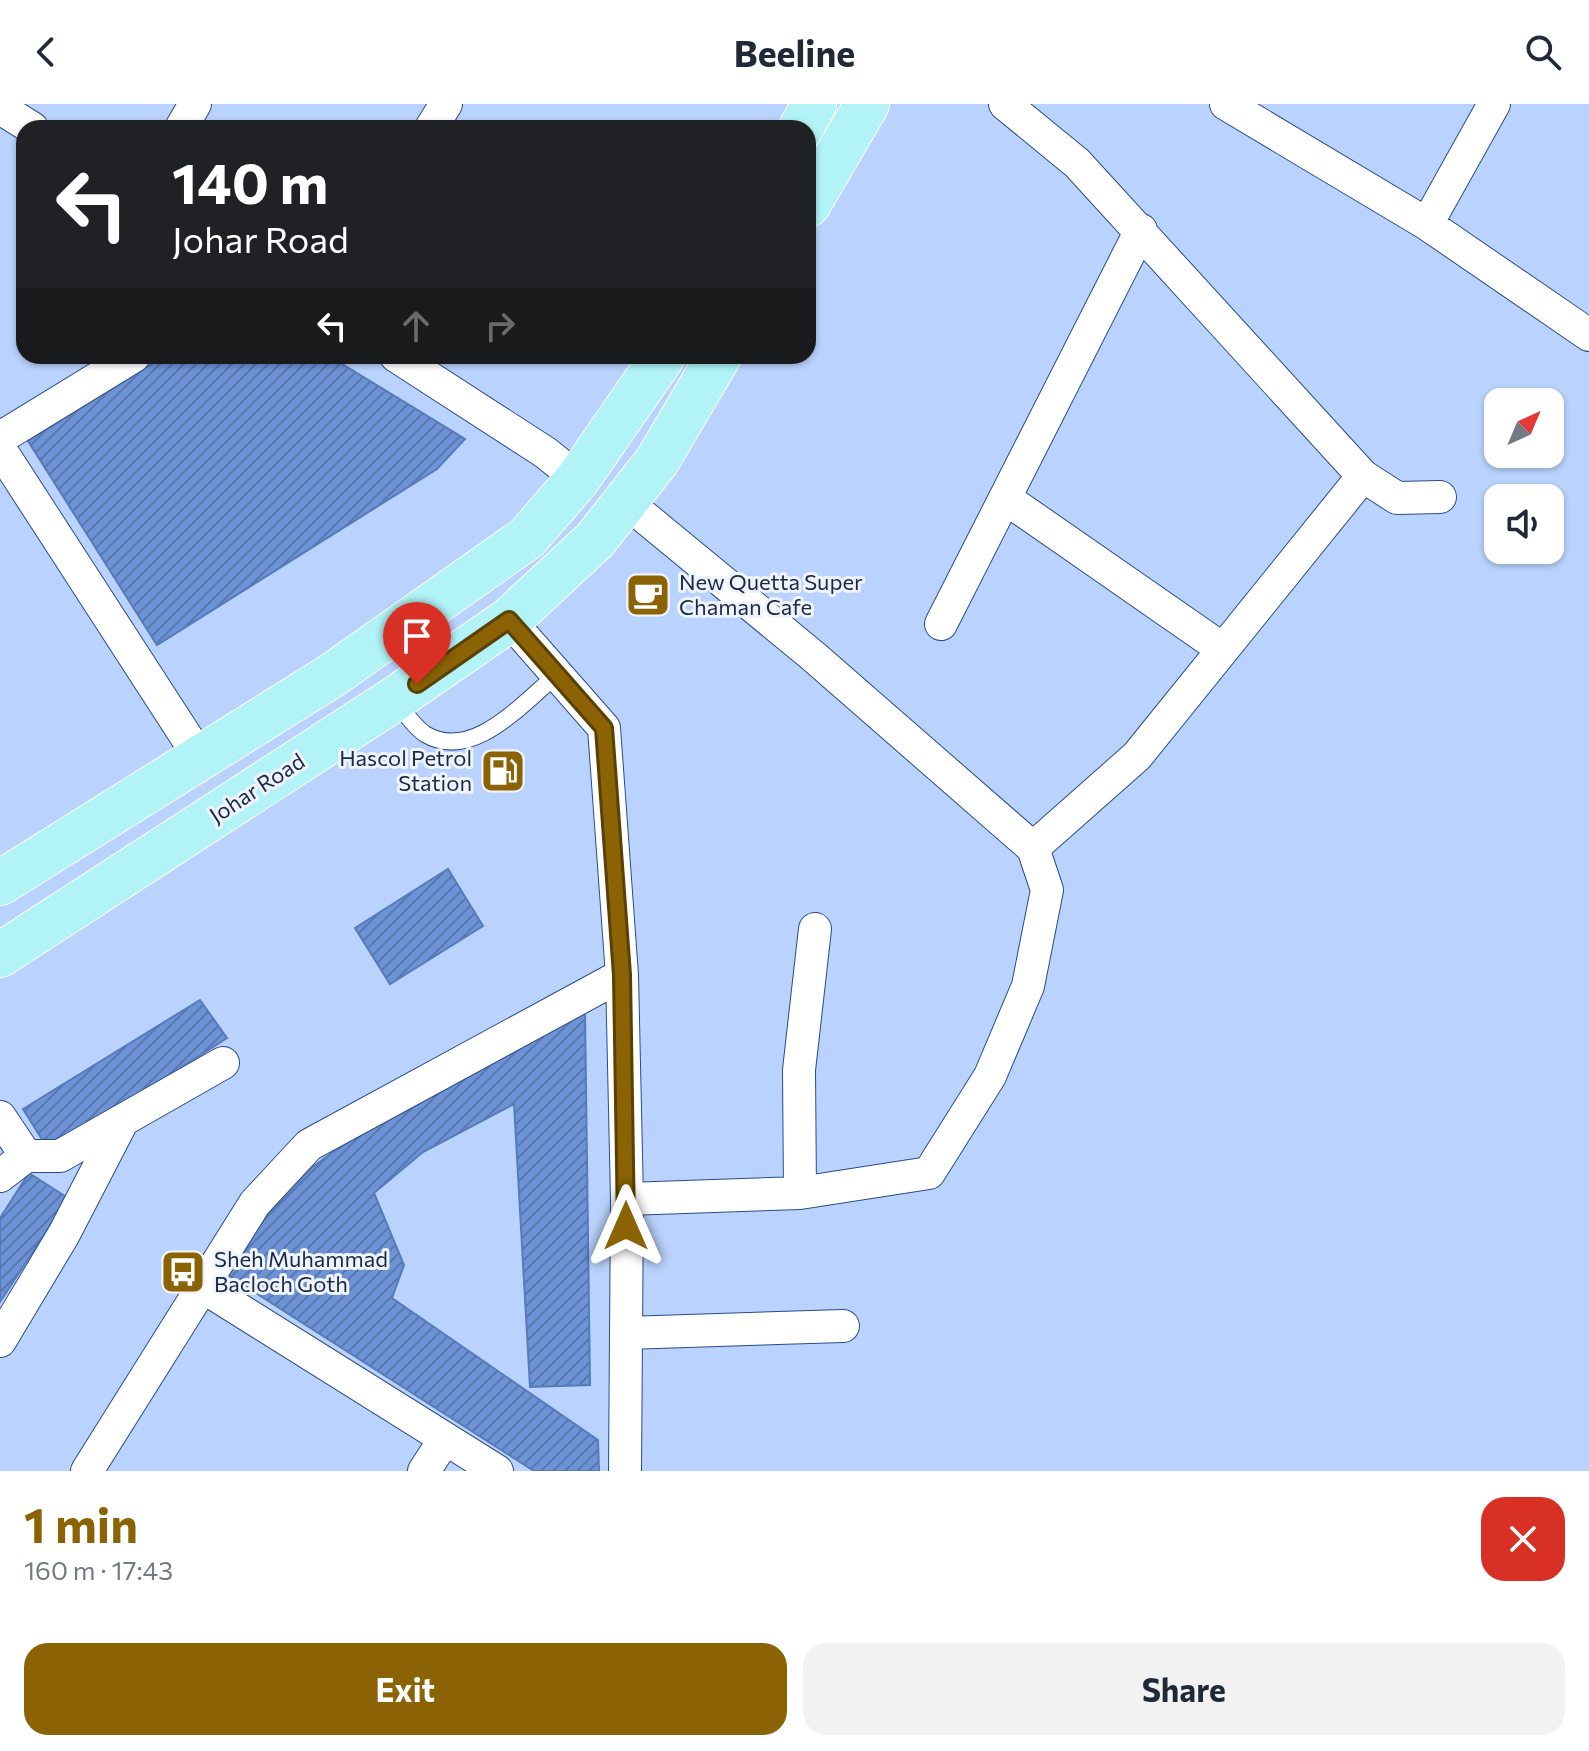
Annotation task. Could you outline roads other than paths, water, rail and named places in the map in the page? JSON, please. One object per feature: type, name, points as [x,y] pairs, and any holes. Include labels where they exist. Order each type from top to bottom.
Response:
[{"type":"main road","points":[[816,191],[867,104]]},
{"type":"main road","points":[[0,883],[331,676],[527,538],[578,479],[657,364]]},
{"type":"main road","name":"Johar Road","points":[[0,955],[393,700],[509,620],[595,540],[657,461],[714,364]]},
{"type":"street","points":[[1005,104],[1077,163],[1363,476],[1397,498],[1440,497]]},
{"type":"street","points":[[1226,104],[1427,224],[1589,335]]},
{"type":"street","points":[[1427,224],[1494,104]]},
{"type":"street","points":[[0,108],[19,120]]},
{"type":"street","points":[[941,624],[1141,230]]},
{"type":"street","points":[[0,438],[121,364]]},
{"type":"street","points":[[408,364],[546,453],[578,479]]},
{"type":"street","points":[[0,449],[200,758]]},
{"type":"street","points":[[1033,848],[1137,756],[1221,648],[1363,476]]},
{"type":"street","points":[[1005,498],[1221,648]]},
{"type":"street","points":[[625,501],[813,656],[1033,848],[1047,890],[1028,986],[990,1076],[929,1173],[800,1193],[627,1199]]},
{"type":"street","points":[[509,620],[604,728],[622,975],[627,1199],[625,1471]]},
{"type":"street","points":[[800,1193],[799,1070],[815,929]]},
{"type":"street","points":[[87,1471],[255,1203],[309,1145],[622,975]]},
{"type":"street","points":[[0,1176],[26,1156],[60,1156],[223,1063]]},
{"type":"street","points":[[0,1117],[26,1156]]},
{"type":"street","points":[[0,1341],[64,1234],[123,1120]]},
{"type":"street","points":[[203,1287],[497,1471]]},
{"type":"street","points":[[626,1333],[843,1326]]},
{"type":"street","points":[[424,1471],[445,1439]]},
{"type":"lane","points":[[393,700],[423,733],[452,744],[476,738],[558,674]]},
{"type":"place","name":"New Quetta Super Chaman Cafe","points":[[648,595]]},
{"type":"place","name":"Hascol Petrol Station","points":[[503,771]]},
{"type":"place","name":"Sheh Muhammad Bacloch Goth","points":[[183,1272]]}]
